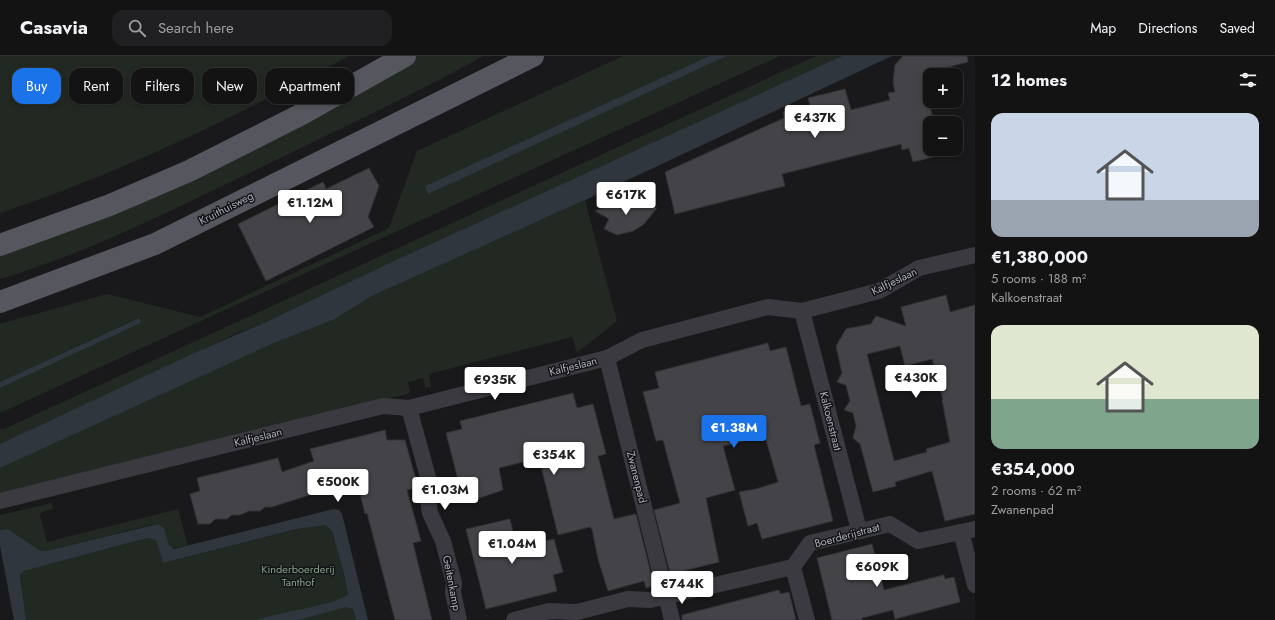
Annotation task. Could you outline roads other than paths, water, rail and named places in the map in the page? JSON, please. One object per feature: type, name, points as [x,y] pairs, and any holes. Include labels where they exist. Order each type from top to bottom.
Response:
[{"type":"main road","points":[[0,245],[110,205],[189,171],[302,114],[405,56]]},
{"type":"main road","name":"Kruithuisweg","points":[[0,302],[155,244],[532,56]]},
{"type":"street","name":"Kalfjeslaan","points":[[0,501],[383,406],[409,408],[607,358],[642,340],[768,307],[802,311],[879,291],[919,268],[975,255]]},
{"type":"street","name":"Kalkoenstraat","points":[[802,311],[859,530]]},
{"type":"street","name":"Zwanenpad","points":[[607,358],[672,620]]},
{"type":"street","name":"Geitenkamp","points":[[409,408],[431,488],[428,500],[430,513],[443,541],[454,583],[453,593],[459,620]]},
{"type":"street","name":"Boerderijstraat","points":[[793,567],[810,543],[859,530],[890,524],[918,541],[968,531]]},
{"type":"street","points":[[968,531],[975,585]]},
{"type":"street","points":[[514,620],[549,611],[576,612],[628,599],[650,600],[666,597],[793,567],[807,620]]},
{"type":"park label","name":"Kinderboerderij Tanthof","points":[[298,575]]}]
